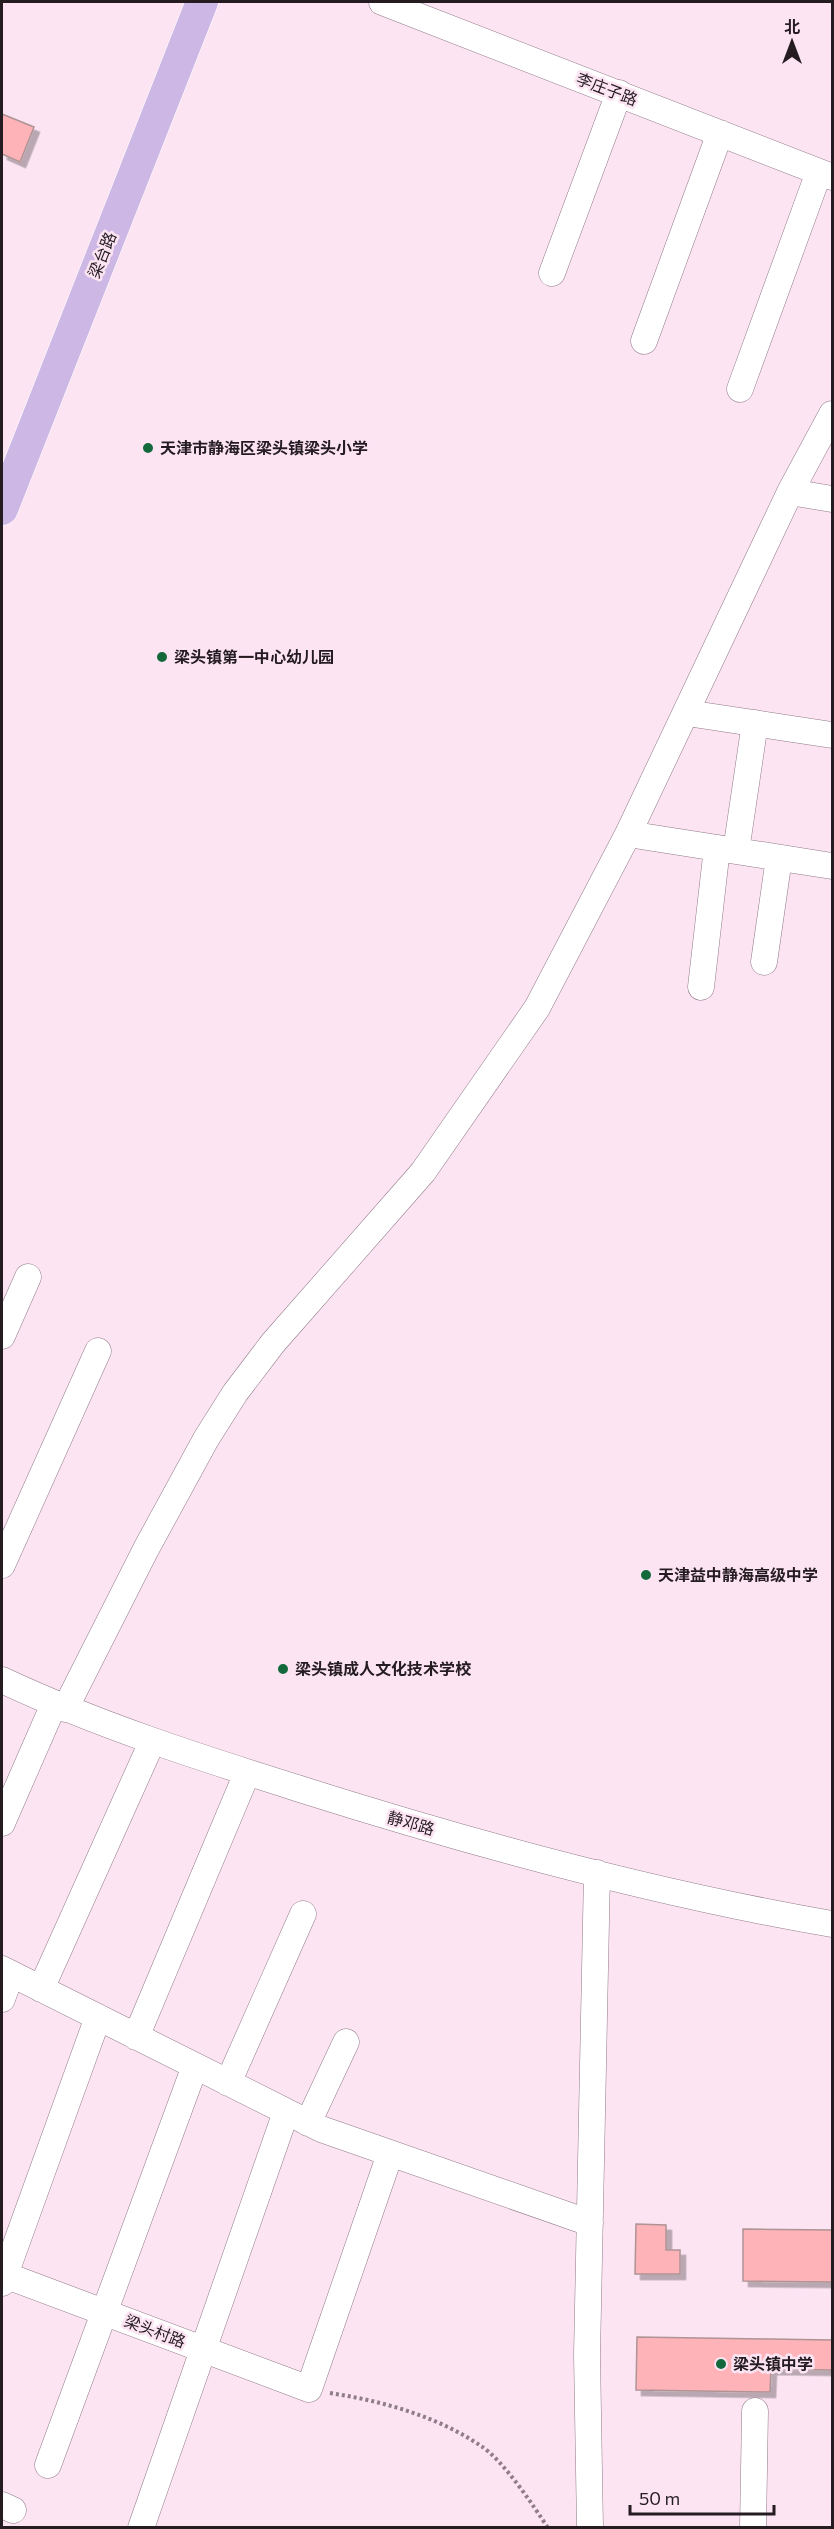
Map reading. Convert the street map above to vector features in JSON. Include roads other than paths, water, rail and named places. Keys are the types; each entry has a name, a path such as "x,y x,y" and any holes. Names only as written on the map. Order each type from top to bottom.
{"main road":[{"name":"梁台路","path":"2,477 187,2"},
{"name":"梁台路","path":"2,509 202,2"}],"street":[{"name":"李庄子路","path":"382,2 826,175"},
{"path":"552,273 619,93"},
{"path":"644,341 720,133"},
{"path":"740,389 826,175"},
{"path":"2,1823 59,1707 206,1439 235,1393 273,1343 423,1172 537,1008 628,834 790,492 832,414"},
{"path":"790,492 832,499"},
{"path":"687,713 832,735"},
{"path":"701,987 727,849 755,723"},
{"path":"628,834 832,866"},
{"path":"764,962 779,858"},
{"path":"2,1336 28,1277"},
{"path":"2,1565 98,1351"},
{"name":"静邓路","path":"2,1680 59,1707 152,1742 361,1809 597,1873 744,1908 832,1924"},
{"path":"42,1989 152,1742"},
{"path":"136,2037 248,1773"},
{"path":"590,2528 587,2355 597,1873"},
{"path":"228,2083 303,1914"},
{"path":"2,1999 6,1972 308,2123 390,2154 590,2223"},
{"path":"3,2277 98,2017"},
{"path":"308,2123 346,2042"},
{"path":"48,2465 195,2066"},
{"path":"141,2528 286,2112"},
{"name":"梁头村路","path":"3,2277 309,2389 390,2154"},
{"path":"753,2528 755,2411"}],"place":[{"name":"天津市静海区梁头镇梁头小学","path":"148,448"},
{"name":"梁头镇第一中心幼儿园","path":"162,657"},
{"name":"天津益中静海高级中学","path":"646,1575"},
{"name":"梁头镇成人文化技术学校","path":"283,1669"},
{"name":"梁头镇中学","path":"721,2364"}]}
